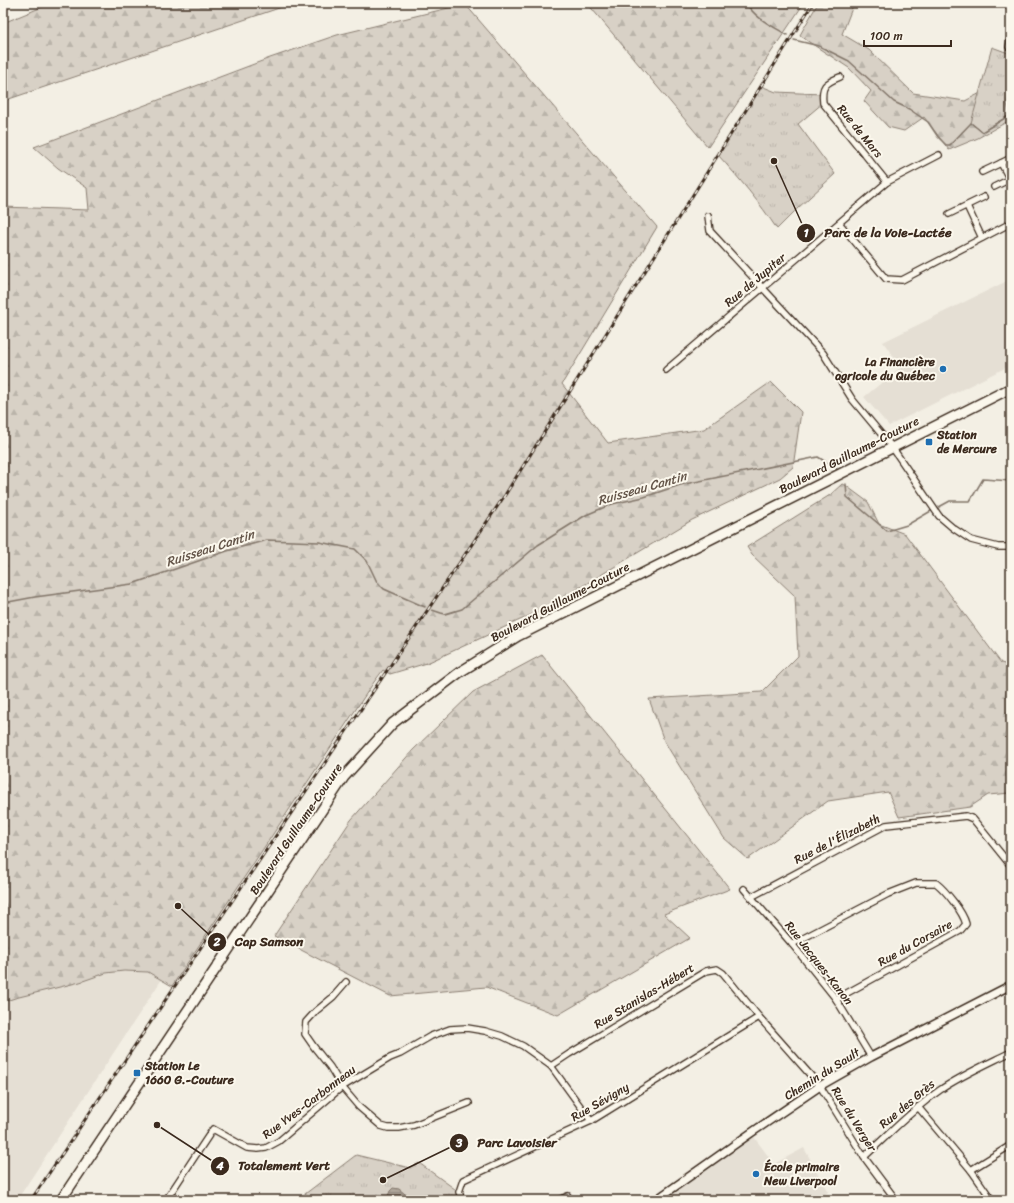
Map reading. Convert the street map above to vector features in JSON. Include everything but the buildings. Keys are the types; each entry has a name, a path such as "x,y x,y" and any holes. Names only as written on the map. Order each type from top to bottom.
{"main road":[{"name":"Boulevard Guillaume-Couture","path":"61,1200 344,777 393,723 460,672 518,636 1011,388"}],"street":[{"path":"1011,37 1009,47 1011,48"},
{"name":"Rue de Mars","path":"840,77 826,83 822,90 823,103 887,182"},
{"name":"Rue de Jupiter","path":"666,370 840,224 887,182 939,155"},
{"path":"982,172 1011,158"},
{"path":"994,187 1010,177 1002,163"},
{"path":"949,214 984,197"},
{"path":"967,206 982,238"},
{"path":"708,216 710,231 823,353 852,399 892,447 940,516 953,528 971,540 998,547 1011,547"},
{"path":"840,224 886,279 902,280 1011,223"},
{"name":"Rue de l'Élizabeth","path":"751,897 886,825 893,824 966,816 973,819 1011,866"},
{"name":"Rue du Corsaire","path":"792,944 888,894 916,883 936,882 944,889 964,918 966,924 960,931 836,999"},
{"name":"Rue Jacques-Kanon","path":"744,889 792,944 836,999 871,1056"},
{"name":"Rue Stanislas-Hébert","path":"551,1066 706,971 717,969 723,973 759,1017"},
{"path":"346,982 333,997 316,1011 306,1022 305,1034 330,1066 342,1087 359,1107 381,1126 388,1128 399,1128 414,1125 469,1103"},
{"name":"Chemin du Sault","path":"656,1200 820,1086 871,1056 1011,985"},
{"name":"Rue du Verger","path":"759,1017 820,1086 864,1157 896,1200"},
{"name":"Rue Sévigny","path":"462,1200 458,1192 463,1180 591,1121 759,1017"},
{"name":"Rue Yves-Carbonneau","path":"166,1200 213,1129 247,1148 266,1148 279,1141 342,1087 390,1058 400,1054 431,1036 450,1030 467,1028 485,1031 502,1036 522,1046 551,1066 591,1121"},
{"name":"Rue des Grès","path":"864,1157 918,1107 942,1089 968,1073 1011,1052"},
{"path":"918,1107 971,1170 992,1200"},
{"path":"971,1170 1011,1145"},
{"path":"559,1200 568,1196"}],"shaded area":[{"path":"1011,279 1011,365 889,426 864,397 901,367 883,342"},
{"path":"118,971 148,972 162,979 17,1200 3,1200 3,1000"},
{"name":"École primaire New Liverpool","path":"751,1133 774,1164 804,1148 828,1192 818,1200 656,1200"},
{"path":"393,1188 399,1189 410,1198 410,1200 390,1200 388,1196"}],"green space":[{"path":"52,3 294,3 3,101 3,23"},
{"path":"587,3 804,3 708,147"},
{"path":"818,3 854,3 842,34 869,50 913,93 965,101 996,85 1011,92 1011,123 1010,120 978,138 949,150 924,117 904,131 888,127 864,101 871,91 849,68 800,35"},
{"path":"465,4 657,227 562,384 608,443 704,429 771,382 801,412 793,467 780,478 692,520 546,608 427,663 390,674 383,670 172,986 148,972 124,971 106,973 80,982 3,1002 3,207 89,210 87,188 58,168 34,147 270,58 337,35"},
{"path":"992,47 1011,54 1011,89 1007,104 1010,115 982,132 971,123"},
{"path":"761,86 776,92 822,94 823,103 798,124 835,174 777,229 749,191 718,155"},
{"path":"842,484 868,502 879,524 905,534 1001,663 1011,666 1011,793 988,795 970,807 899,817 888,792 828,801 748,859 724,838 664,741 649,699 762,692 798,656 795,596 752,555 747,547 830,495"},
{"path":"542,655 730,889 664,914 690,938 558,1015 486,987 390,996 274,936 351,820 413,750 473,692"},
{"path":"356,1155 410,1168 419,1163 459,1192 462,1200 300,1200 301,1197"}],"waterway":[{"path":"746,3 760,18 787,35"},
{"path":"794,40 819,46 849,61 894,102 909,109 928,122 938,137 946,145 950,145 971,123 982,132 1010,115 1011,117"},
{"name":"Ruisseau Cantin","path":"432,610 445,614 462,609 538,545 586,515 612,504 644,497 680,485 818,457 837,469"},
{"name":"Ruisseau Cantin","path":"939,507 950,501 970,501 983,479 1011,481"},
{"name":"Ruisseau Cantin","path":"846,484 847,497 887,531 907,525 931,511"},
{"name":"Ruisseau Cantin","path":"3,603 35,597 132,584 227,551 267,540 319,542 355,549 367,561 377,582 384,589 425,607"}],"railway":[{"path":"31,1200 505,495 813,3"}],"place":[{"name":"Parc de la Voie-Lactée","path":"774,161"},
{"name":"La Financière agricole du Québec","path":"943,369"},
{"name":"Station de Mercure","path":"929,442"},
{"name":"Cap Samson","path":"178,906"},
{"name":"Station Le 1660 G.-Couture","path":"137,1073"},
{"name":"Totalement Vert","path":"157,1125"},
{"name":"École primaire New Liverpool","path":"756,1174"},
{"name":"Parc Lavoisier","path":"383,1180"}]}
